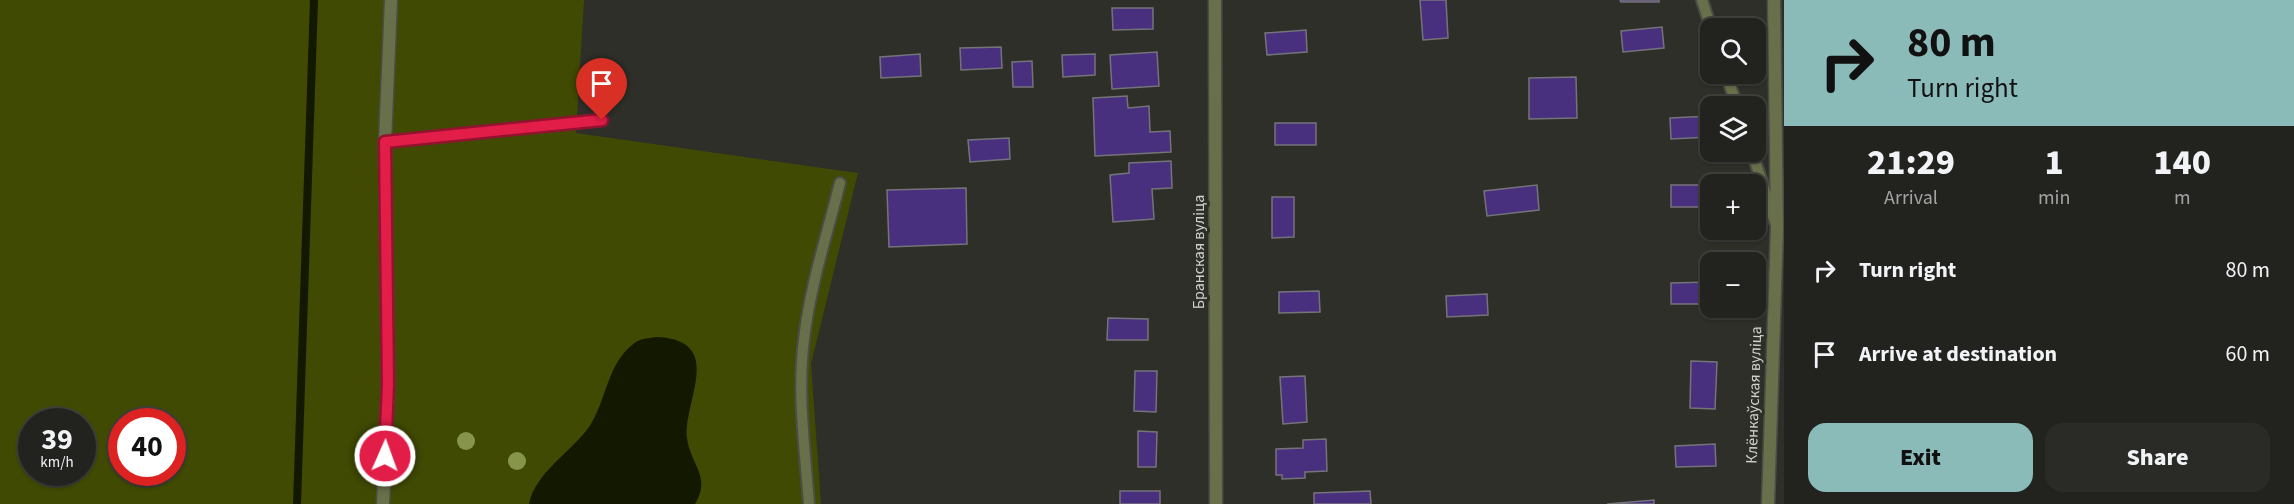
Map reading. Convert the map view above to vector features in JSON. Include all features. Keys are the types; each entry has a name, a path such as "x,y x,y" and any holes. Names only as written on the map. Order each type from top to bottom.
{"street":[{"path":"383,504 388,384 385,142 391,0"},
{"name":"Бранская вуліца","path":"1215,0 1216,504"},
{"name":"Клёнкаўская вуліца","path":"1768,504 1777,228 1774,0"}],"lane":[{"path":"1702,0 1708,18"},
{"path":"385,142 602,120"},
{"path":"1755,162 1777,228"},
{"path":"809,504 801,383 804,338 812,293 840,183"}],"green space":[{"path":"0,0 584,0 576,133 858,173 811,364 821,504 0,504"}],"shaded area":[{"path":"658,337 679,341 691,349 696,361 694,391 687,423 689,447 701,478 700,494 695,504 529,504 538,482 589,427 612,373 624,353 638,341"}],"building":[{"path":"1420,0 1446,0 1448,38 1423,40"},
{"path":"1620,0 1659,0 1659,2 1621,2"},
{"path":"1112,8 1153,8 1153,29 1113,30"},
{"path":"1662,27 1664,48 1623,52 1621,31"},
{"path":"1306,30 1307,52 1267,55 1265,33"},
{"path":"1001,47 1002,68 961,70 960,48"},
{"path":"1157,52 1159,86 1112,89 1110,55"},
{"path":"920,54 921,76 881,78 880,57"},
{"path":"1095,54 1095,75 1063,77 1062,55"},
{"path":"1032,61 1033,87 1013,87 1012,62"},
{"path":"1576,77 1577,118 1529,119 1529,78"},
{"path":"1127,96 1128,108 1149,106 1150,132 1170,131 1171,152 1095,156 1093,98"},
{"path":"1700,116 1700,138 1671,139 1670,118"},
{"path":"1275,123 1316,123 1316,145 1275,145"},
{"path":"1009,138 1010,159 970,162 968,140"},
{"path":"1171,161 1172,188 1152,189 1154,219 1113,222 1110,175 1129,173 1129,163"},
{"path":"1537,185 1539,210 1487,216 1484,191"},
{"path":"1671,185 1700,185 1700,207 1671,207"},
{"path":"966,188 967,244 889,247 887,190"},
{"path":"1272,197 1294,197 1294,237 1272,238"},
{"path":"1700,282 1700,304 1671,304 1671,283"},
{"path":"1319,291 1320,312 1279,313 1279,292"},
{"path":"1487,294 1488,315 1447,317 1446,296"},
{"path":"1108,318 1148,319 1148,340 1107,340"},
{"path":"1691,361 1717,362 1715,409 1690,408"},
{"path":"1135,371 1157,371 1156,412 1134,411"},
{"path":"1305,376 1307,422 1283,424 1280,377"},
{"path":"1138,431 1157,432 1156,467 1138,467"},
{"path":"1326,439 1327,471 1305,472 1305,478 1282,479 1282,475 1276,475 1276,449 1303,448 1303,440"},
{"path":"1715,444 1716,466 1676,467 1675,446"},
{"path":"1120,491 1160,491 1160,504 1120,504"},
{"path":"1370,491 1371,504 1314,504 1314,493"},
{"path":"1654,500 1654,504 1607,504"}],"waterway":[{"path":"297,504 314,0"}],"route":[{"path":"385,456 388,384 385,142 602,120"}]}
